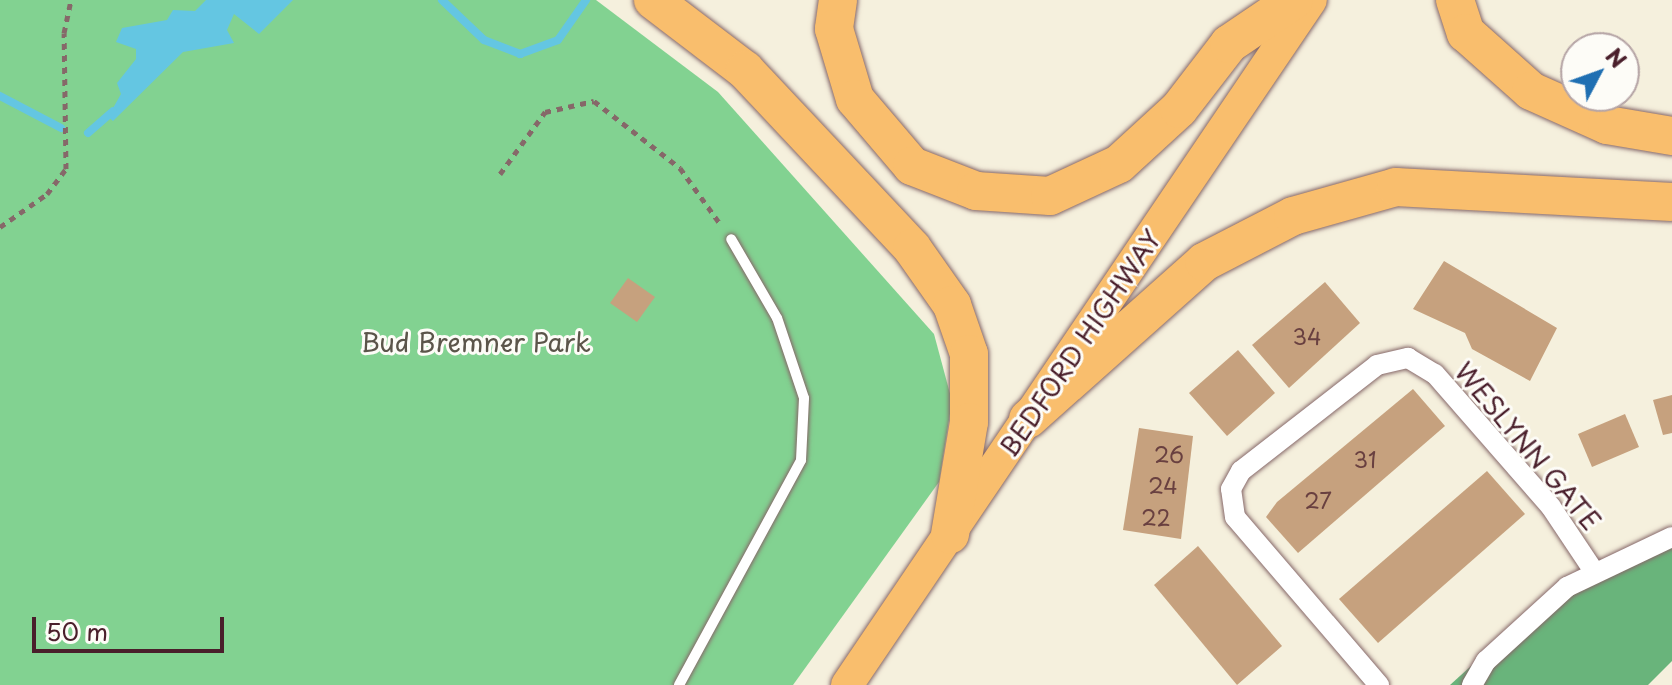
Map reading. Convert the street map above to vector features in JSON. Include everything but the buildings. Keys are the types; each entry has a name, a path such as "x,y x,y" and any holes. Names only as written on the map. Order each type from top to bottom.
{"highway":[{"path":"653,0 745,70 912,248 952,305 969,354 969,422 950,534"},
{"path":"838,0 834,29 855,99 912,166 976,191 1050,196 1119,164 1179,109 1229,44 1294,0"},
{"path":"1455,0 1466,33 1531,91 1607,125 1672,136"},
{"path":"1028,419 1204,262 1293,216 1396,187 1672,202"}],"main road":[{"name":"BEDFORD HIGHWAY","path":"847,685 1311,0"}],"street":[{"name":"WESLYNN GATE","path":"1379,685 1235,517 1231,489 1241,471 1377,365 1408,358 1435,374 1551,507 1595,573"},
{"path":"1472,685 1486,661 1567,587 1672,537"}],"lane":[{"path":"679,685 801,460 804,398 777,318 731,239"}],"path":[{"path":"0,227 47,194 66,169 64,33 71,0"},
{"path":"500,174 545,112 594,101 680,168 731,239"}],"green space":[{"name":"Bud Bremner Park","path":"0,0 596,0 718,92 934,334 952,401 939,482 793,685 0,685"},
{"path":"1672,529 1672,661 1648,685 1450,685 1564,582"}],"water":[{"path":"206,0 293,0 259,34 234,14 227,30 234,43 183,52 113,121 108,117 121,94 117,83 136,59 136,49 116,42 122,28 167,20 173,10 195,11"}],"waterway":[{"path":"442,0 484,40 520,54 558,40 586,0"},
{"path":"0,96 61,128"},
{"path":"88,133 113,111"}]}
